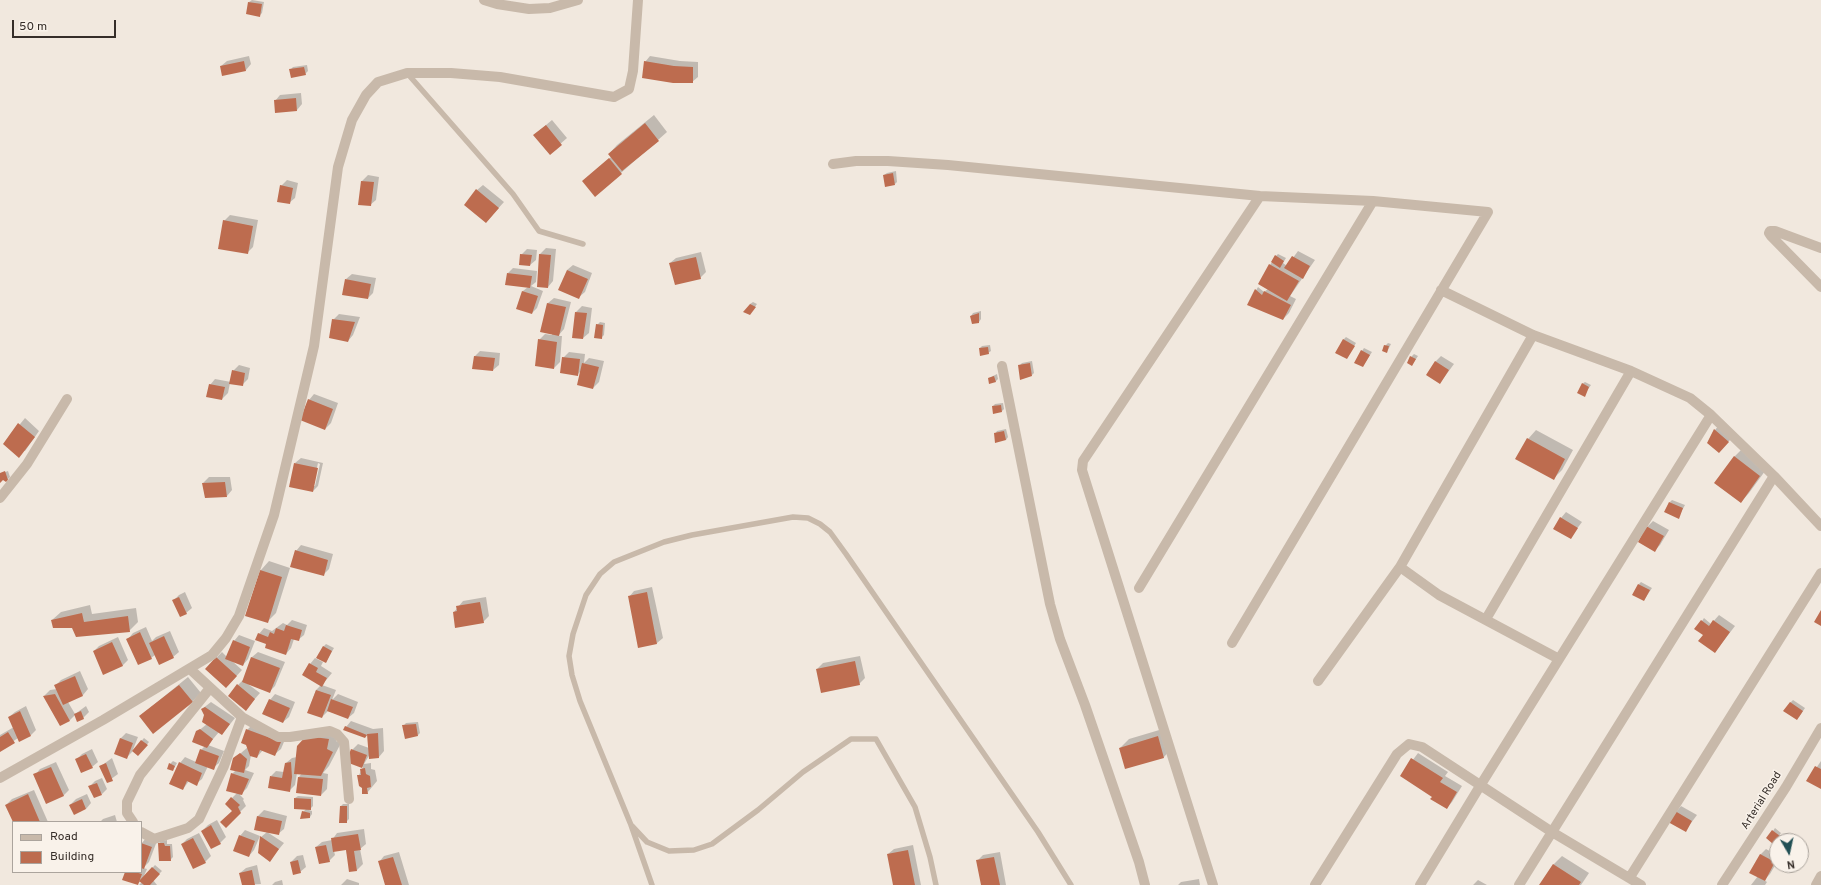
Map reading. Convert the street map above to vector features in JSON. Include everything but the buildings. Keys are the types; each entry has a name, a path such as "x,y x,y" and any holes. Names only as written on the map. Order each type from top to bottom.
{"street":[{"path":"484,0 529,9 550,8 578,0"},
{"path":"0,778 104,720 212,655 226,638 239,616 274,515 314,346 338,167 352,120 366,95 378,82 407,73 451,73 500,77 614,97 629,89 633,71 638,0"},
{"path":"833,164 856,161 888,161 948,165 1260,196 1373,201 1488,212 1232,642"},
{"path":"1213,885 1082,470 1083,461 1260,196"},
{"path":"1139,588 1373,201"},
{"path":"1821,248 1775,231 1770,230 1769,233 1821,287"},
{"path":"1441,290 1534,335 1631,371 1690,398 1711,415 1774,476 1821,526"},
{"path":"1318,681 1400,567 1534,335"},
{"path":"1002,366 1050,604 1060,639 1090,720 1139,862 1145,885"},
{"path":"1486,619 1631,371"},
{"path":"0,498 27,464 67,399"},
{"path":"1420,885 1711,415"},
{"path":"1519,885 1774,476"},
{"path":"1400,567 1439,595 1559,659"},
{"path":"1630,877 1821,573"},
{"path":"190,669 242,717 278,737 290,737 330,731 337,734 344,742 349,799"},
{"path":"132,821 126,814 127,802 140,774 210,688"},
{"path":"142,833 154,839 188,828 199,819 224,766 242,717"},
{"name":"Arterial Road","path":"1722,885 1786,787 1821,728"},
{"path":"1315,885 1397,754 1409,744 1422,747 1552,832 1630,877 1640,885"},
{"path":"1816,885 1821,876"}],"lane":[{"path":"407,73 513,194 539,232 583,244"},
{"path":"652,885 631,825 580,701 572,675 569,656 572,634 586,594 600,574 614,562 664,542 692,535 794,517 808,518 820,524 830,532 1038,832 1071,885"},
{"path":"631,825 647,842 669,851 682,851 712,844 758,810 804,772 851,739 876,739 916,807 936,885"}]}
